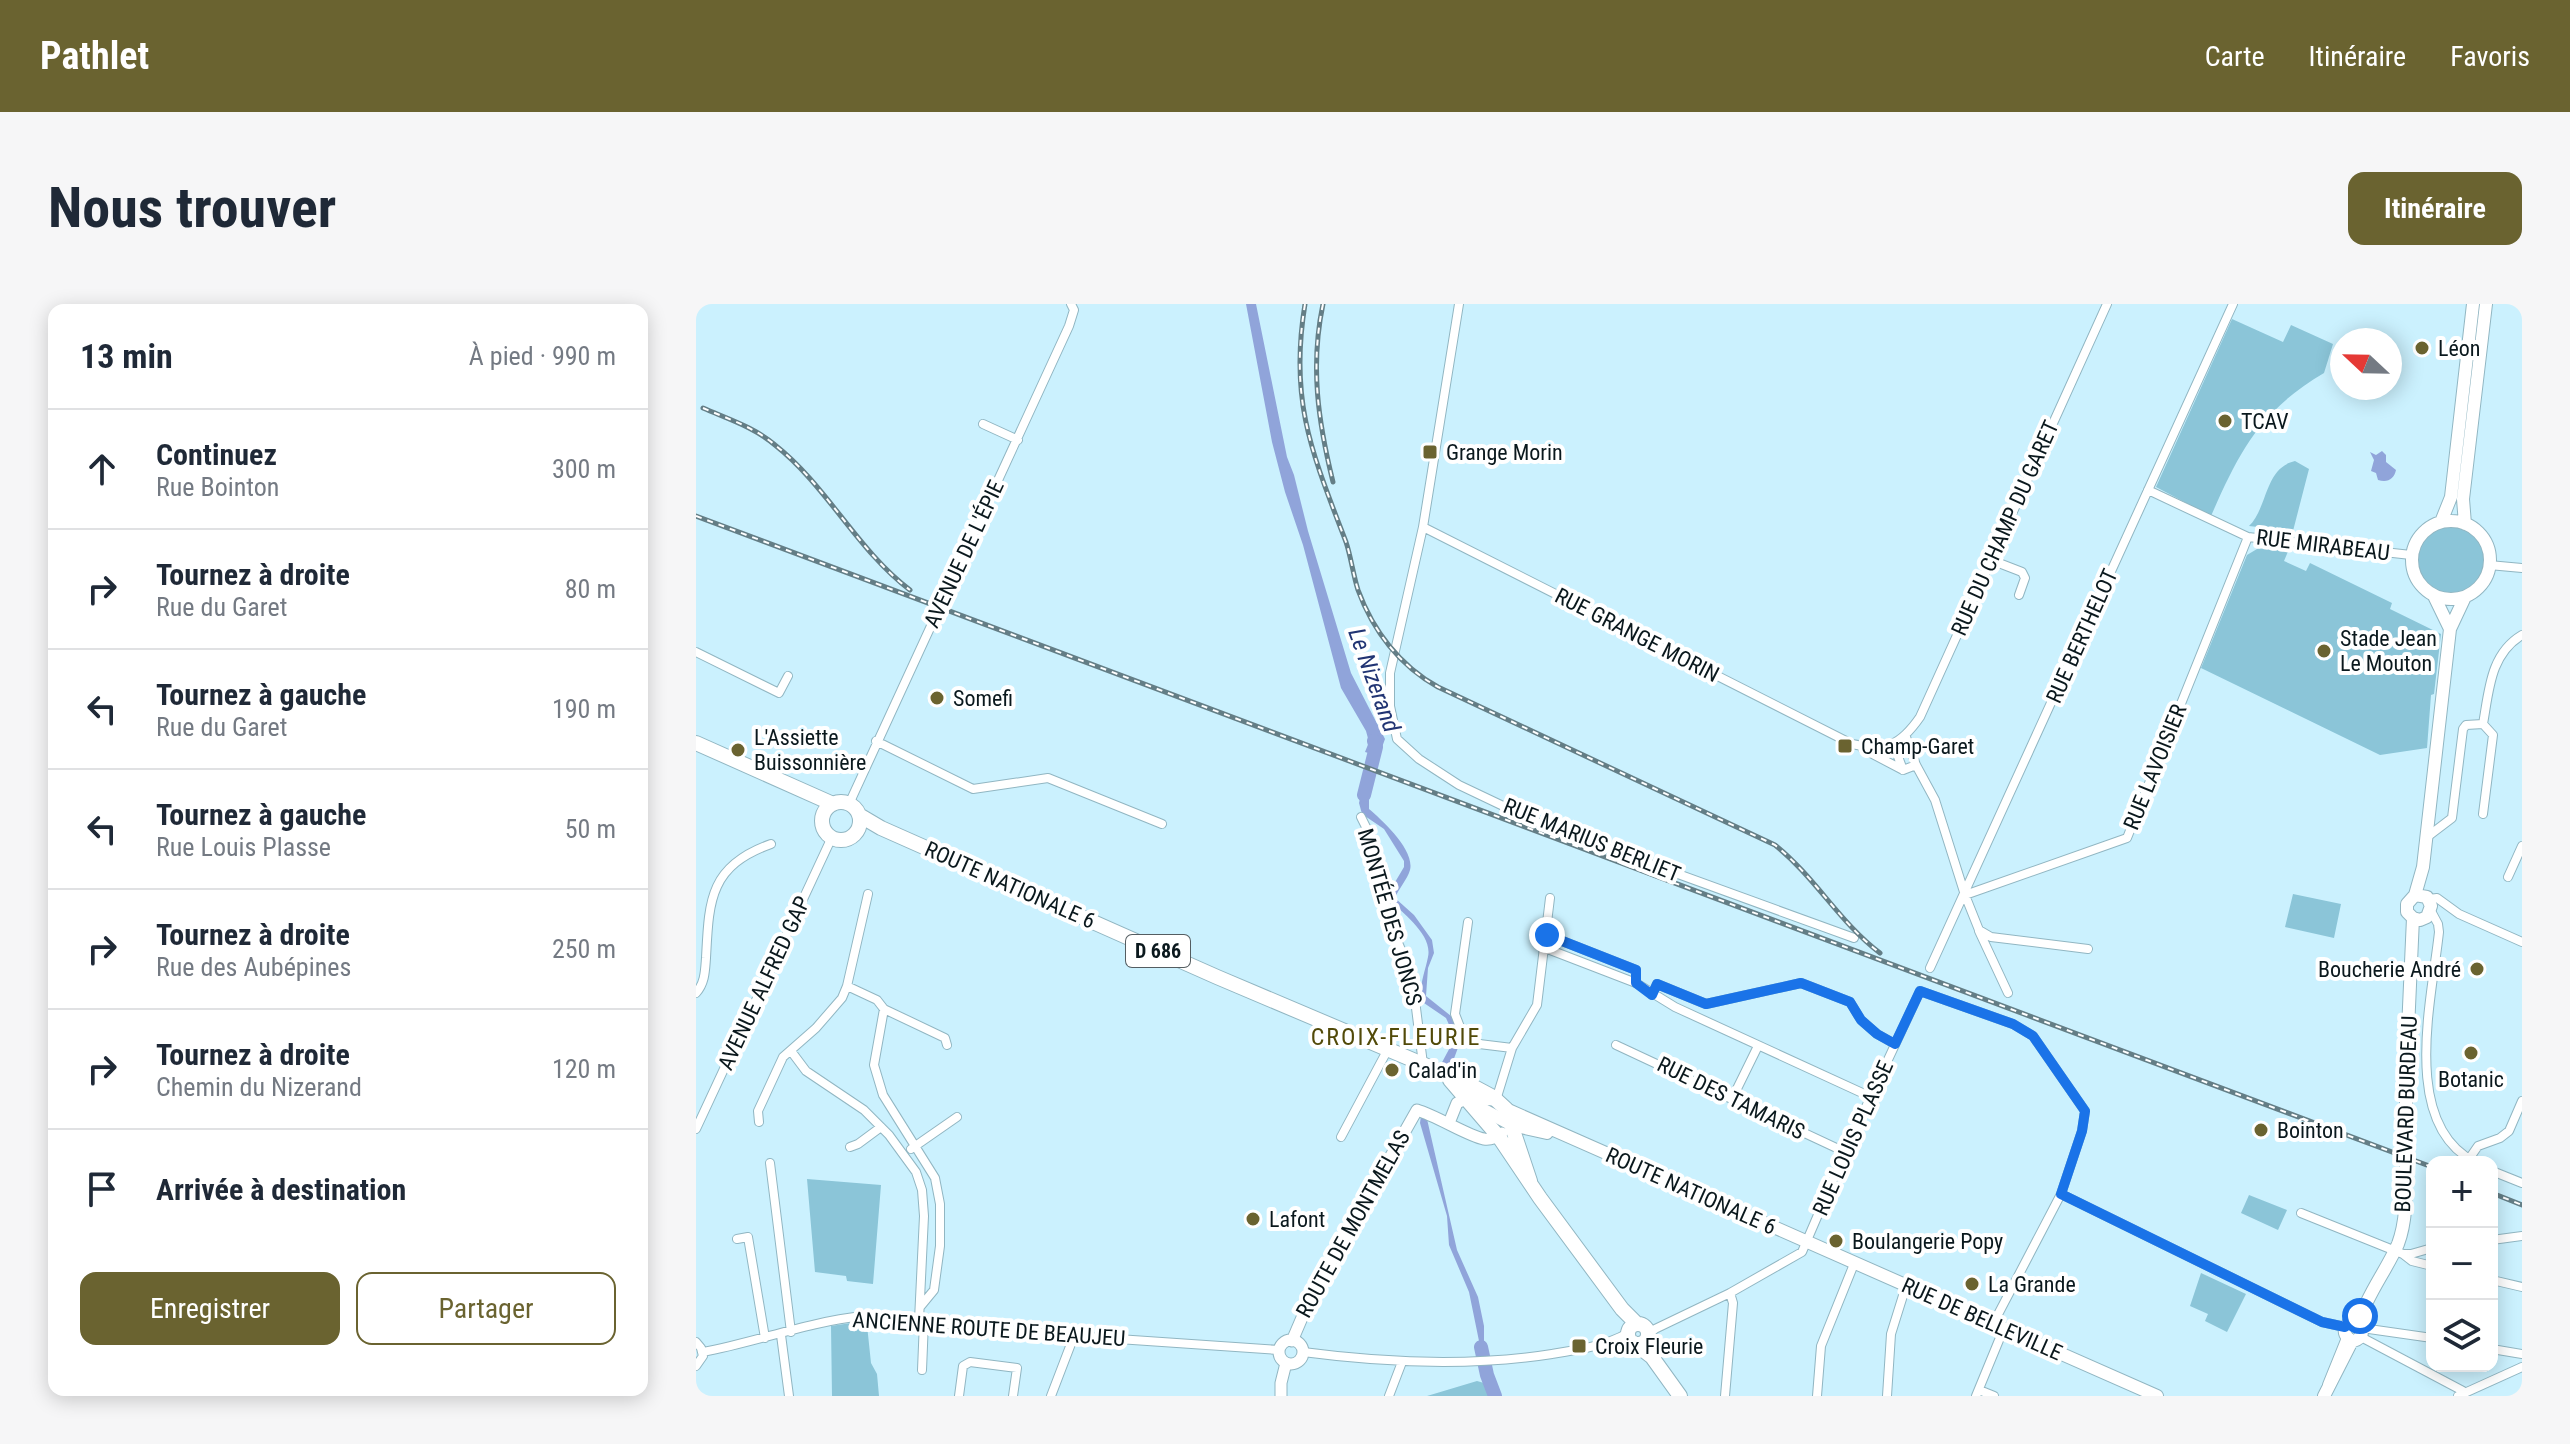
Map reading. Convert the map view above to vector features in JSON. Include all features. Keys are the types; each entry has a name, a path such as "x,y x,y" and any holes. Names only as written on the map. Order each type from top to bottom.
{"main road":[{"path":"2441,522 2451,497 2473,304"},
{"path":"2465,524 2463,499 2486,304"},
{"path":"2441,522 2465,524 2474,529 2487,545 2489,565 2482,584 2465,597 2444,599 2434,596 2416,579 2411,555 2421,534 2441,522"},
{"path":"2434,596 2450,629"},
{"name":"BOULEVARD BURDEAU","path":"2326,1391 2363,1307 2398,1253 2405,1209 2406,1074 2414,942 2423,908 2423,867 2450,629 2465,597"},
{"path":"696,743 808,794 828,808 855,816 843,839 832,837 824,829 828,808"},
{"name":"ROUTE NATIONALE 6","path":"855,816 1217,977 1465,1082 1501,1105 1575,1140 1806,1242"},
{"name":"ROUTE NATIONALE 6","path":"1435,1071 1470,1101 1512,1125 1575,1140"},
{"path":"1470,1101 1622,1309 1680,1396"},
{"path":"1501,1105 1512,1125 1530,1181"},
{"name":"RUE DE BELLEVILLE","path":"1806,1242 2157,1396"}],"street":[{"name":"AVENUE DE L'ÉPIE","path":"855,816 876,741 1069,326 1074,310 1071,304"},
{"name":"RUE MARIUS BERLIET","path":"1459,304 1423,527 1390,673 1390,706 1397,739 1419,759 1459,785 1543,825 1854,938"},
{"name":"RUE DU CHAMP DU GARET","path":"1906,737 1920,717 2107,304"},
{"name":"RUE BERTHELOT","path":"1930,968 2233,304"},
{"path":"983,424 1018,440"},
{"name":"RUE MIRABEAU","path":"2148,490 2248,537 2411,555"},
{"name":"RUE GRANGE MORIN","path":"1423,527 1903,770"},
{"name":"RUE LAVOISIER","path":"1965,895 2127,838 2248,537"},
{"path":"1991,560 2022,572 2025,578 2019,595"},
{"path":"2489,565 2522,568"},
{"path":"2483,724 2497,661 2511,642 2522,635"},
{"path":"696,652 779,693 788,676"},
{"path":"2427,837 2452,818 2463,729 2466,725 2483,724"},
{"path":"2483,724 2493,735 2483,814"},
{"path":"1916,765 1903,770 1893,743 1906,737 1916,765 1935,800 1965,895 2008,993"},
{"path":"876,741 973,789 1048,778 1162,824"},
{"name":"RUE GRANGE MORIN","path":"1852,744 1874,748 1893,743"},
{"name":"MONTÉE DES JONCS","path":"1361,817 1373,841 1390,924 1409,972 1435,1071"},
{"name":"AVENUE ALFRED GAP","path":"696,1129 832,837"},
{"path":"696,993 704,981 709,907 716,886 730,867 752,851 771,844"},
{"path":"2508,877 2522,846"},
{"path":"759,1122 758,1111 775,1069 842,998 868,894"},
{"path":"1449,1123 1457,1103 1470,1101 1501,1105 1512,1048 1537,1005 1550,898"},
{"path":"2423,908 2447,905 2459,914 2522,942"},
{"path":"2423,908 2438,924 2427,1041 2429,1103 2439,1125 2467,1156"},
{"path":"1468,922 1455,1014 1465,1040 1512,1048"},
{"path":"1979,930 1991,937 2088,949"},
{"path":"1547,935 1636,970 1636,983"},
{"path":"1545,948 1636,983 1652,995 1871,1097"},
{"path":"1652,995 1657,984 1706,1004 1801,983 1850,1002 1861,1020 1895,1044"},
{"path":"847,986 877,1000 884,1009 945,1038 947,1045"},
{"name":"RUE LOUIS PLASSE","path":"1806,1242 1920,991 2013,1024 2033,1036 2085,1111 2082,1131 2061,1194"},
{"path":"884,1009 874,1065 883,1095 935,1178 940,1204 940,1246 934,1290 920,1307"},
{"name":"RUE DES TAMARIS","path":"1616,1045 1845,1152"},
{"path":"1732,1099 1758,1046"},
{"path":"1341,1137 1388,1049"},
{"path":"791,1051 806,1071 864,1110 916,1172 922,1190 924,1216 920,1307 922,1370"},
{"path":"2474,1156 2478,1146 2509,1131 2522,1104"},
{"name":"ROUTE DE MONTMELAS","path":"1292,1341 1310,1299 1417,1110 1484,1139 1499,1137"},
{"path":"904,1154 957,1117"},
{"path":"1499,1137 1512,1125"},
{"path":"850,1147 881,1127"},
{"path":"770,1163 791,1332"},
{"path":"2498,1173 2522,1183"},
{"path":"1994,1396 1978,1393 1998,1326 2061,1194 2322,1322 2354,1332 2461,1394 2522,1367"},
{"path":"2301,1213 2426,1264"},
{"path":"2498,1239 2522,1236"},
{"path":"737,1239 748,1237 765,1338"},
{"path":"1303,1352 1402,1362 1475,1364 1587,1348 1637,1334 1730,1293 1802,1252 1806,1242"},
{"path":"2398,1253 2411,1254 2426,1250"},
{"path":"1817,1396 1821,1346 1854,1264"},
{"path":"2498,1281 2522,1287"},
{"path":"1887,1396 1891,1334 1906,1286"},
{"path":"1725,1396 1733,1303 1730,1293"},
{"name":"ANCIENNE ROUTE DE BEAUJEU","path":"703,1352 837,1319 862,1316 1074,1336 1279,1350"},
{"path":"2354,1332 2426,1338"},
{"path":"781,1335 789,1396"},
{"path":"1051,1396 1074,1336"},
{"path":"1292,1341 1299,1344 1303,1352 1297,1363 1286,1363 1280,1358 1279,1350 1284,1342 1292,1341"},
{"path":"696,1342 703,1352 702,1360 696,1366"},
{"path":"2498,1350 2522,1354"},
{"path":"959,1396 963,1366 970,1362 1017,1368 1013,1396"},
{"path":"1389,1396 1402,1362"},
{"path":"1281,1396 1286,1363"}],"shaded area":[{"path":"1246,304 1256,304 1287,457 1351,673 1385,739 1377,761 1372,754 1365,752 1369,742 1366,731 1341,688 1272,442"},
{"name":"TCAV","path":"2232,319 2283,342 2291,325 2330,343 2324,373 2283,402 2254,434 2211,516 2156,487"},
{"path":"2382,451 2386,462 2396,470 2388,481 2378,480 2376,473 2371,471 2374,460 2370,452 2376,455"},
{"path":"2295,461 2309,469 2293,531 2249,526 2277,472"},
{"path":"2451,526 2475,536 2485,560 2475,584 2451,594 2427,584 2417,560 2427,536"},
{"name":"Stade Jean Le Mouton","path":"2262,546 2289,549 2284,561 2306,571 2310,563 2392,603 2390,609 2441,634 2434,694 2431,695 2427,748 2380,755 2201,668 2247,555"},
{"path":"1365,777 1369,778 1369,809 1396,836 1408,854 1409,874 1395,898 1414,915 1432,940 1434,953 1428,968 1426,996 1451,1016 1456,1024 1459,1045 1449,1072 1439,1068 1455,1038 1446,1018 1421,1001 1428,957 1426,940 1388,894 1404,867 1404,861 1384,829 1362,814 1359,803"},
{"path":"2293,894 2341,904 2334,938 2285,927"},
{"path":"1421,1116 1427,1119 1457,1250 1478,1297 1484,1326 1484,1355 1479,1356 1469,1292 1449,1245 1447,1216 1420,1123"},
{"path":"807,1179 881,1185 873,1284 815,1272"},
{"path":"2249,1195 2287,1210 2278,1230 2241,1213"},
{"path":"2201,1273 2246,1294 2227,1332 2205,1321 2208,1314 2190,1306"},
{"path":"851,1323 867,1325 879,1396 832,1396 831,1326"},
{"path":"1477,1381 1484,1383 1490,1396 1427,1396"}],"waterway":[{"name":"Le Nizerand","path":"1364,795 1376,747 1374,741"},
{"name":"Le Nizerand","path":"1481,1347 1495,1396"}],"railway":[{"path":"1305,304 1300,370 1307,426 1346,542 1358,590 1371,620 1389,646 1412,669 1438,687 1775,845 1803,871 1852,928 1880,953"},
{"path":"1323,304 1316,371 1323,437 1333,482"},
{"path":"703,408 750,428 794,461 874,556 910,590"},
{"path":"696,516 2426,1165"},
{"path":"2498,1195 2522,1205"}],"place":[{"name":"Léon","path":"2422,348"},
{"name":"TCAV","path":"2225,421"},
{"name":"Grange Morin","path":"1430,452"},
{"name":"Stade Jean Le Mouton","path":"2324,651"},
{"name":"Somefi","path":"937,698"},
{"name":"Champ-Garet","path":"1845,746"},
{"name":"L'Assiette Buissonnière","path":"738,750"},
{"name":"Boucherie André","path":"2477,969"},
{"name":"Botanic","path":"2471,1053"},
{"name":"Calad'in","path":"1392,1070"},
{"name":"Bointon","path":"2261,1130"},
{"name":"Lafont","path":"1253,1219"},
{"name":"Boulangerie Popy","path":"1836,1241"},
{"name":"La Grande","path":"1972,1284"},
{"name":"Croix Fleurie","path":"1579,1346"}],"district":[{"name":"CROIX-FLEURIE","path":"1396,1037"}],"route":[{"path":"1547,935 1636,970 1636,983 1652,995 1657,984 1706,1004 1801,983 1850,1002 1861,1020 1895,1044 1920,991 2013,1024 2033,1036 2085,1111 2082,1131 2061,1194 2322,1322 2345,1327 2349,1323 2358,1323 2360,1316"}]}
